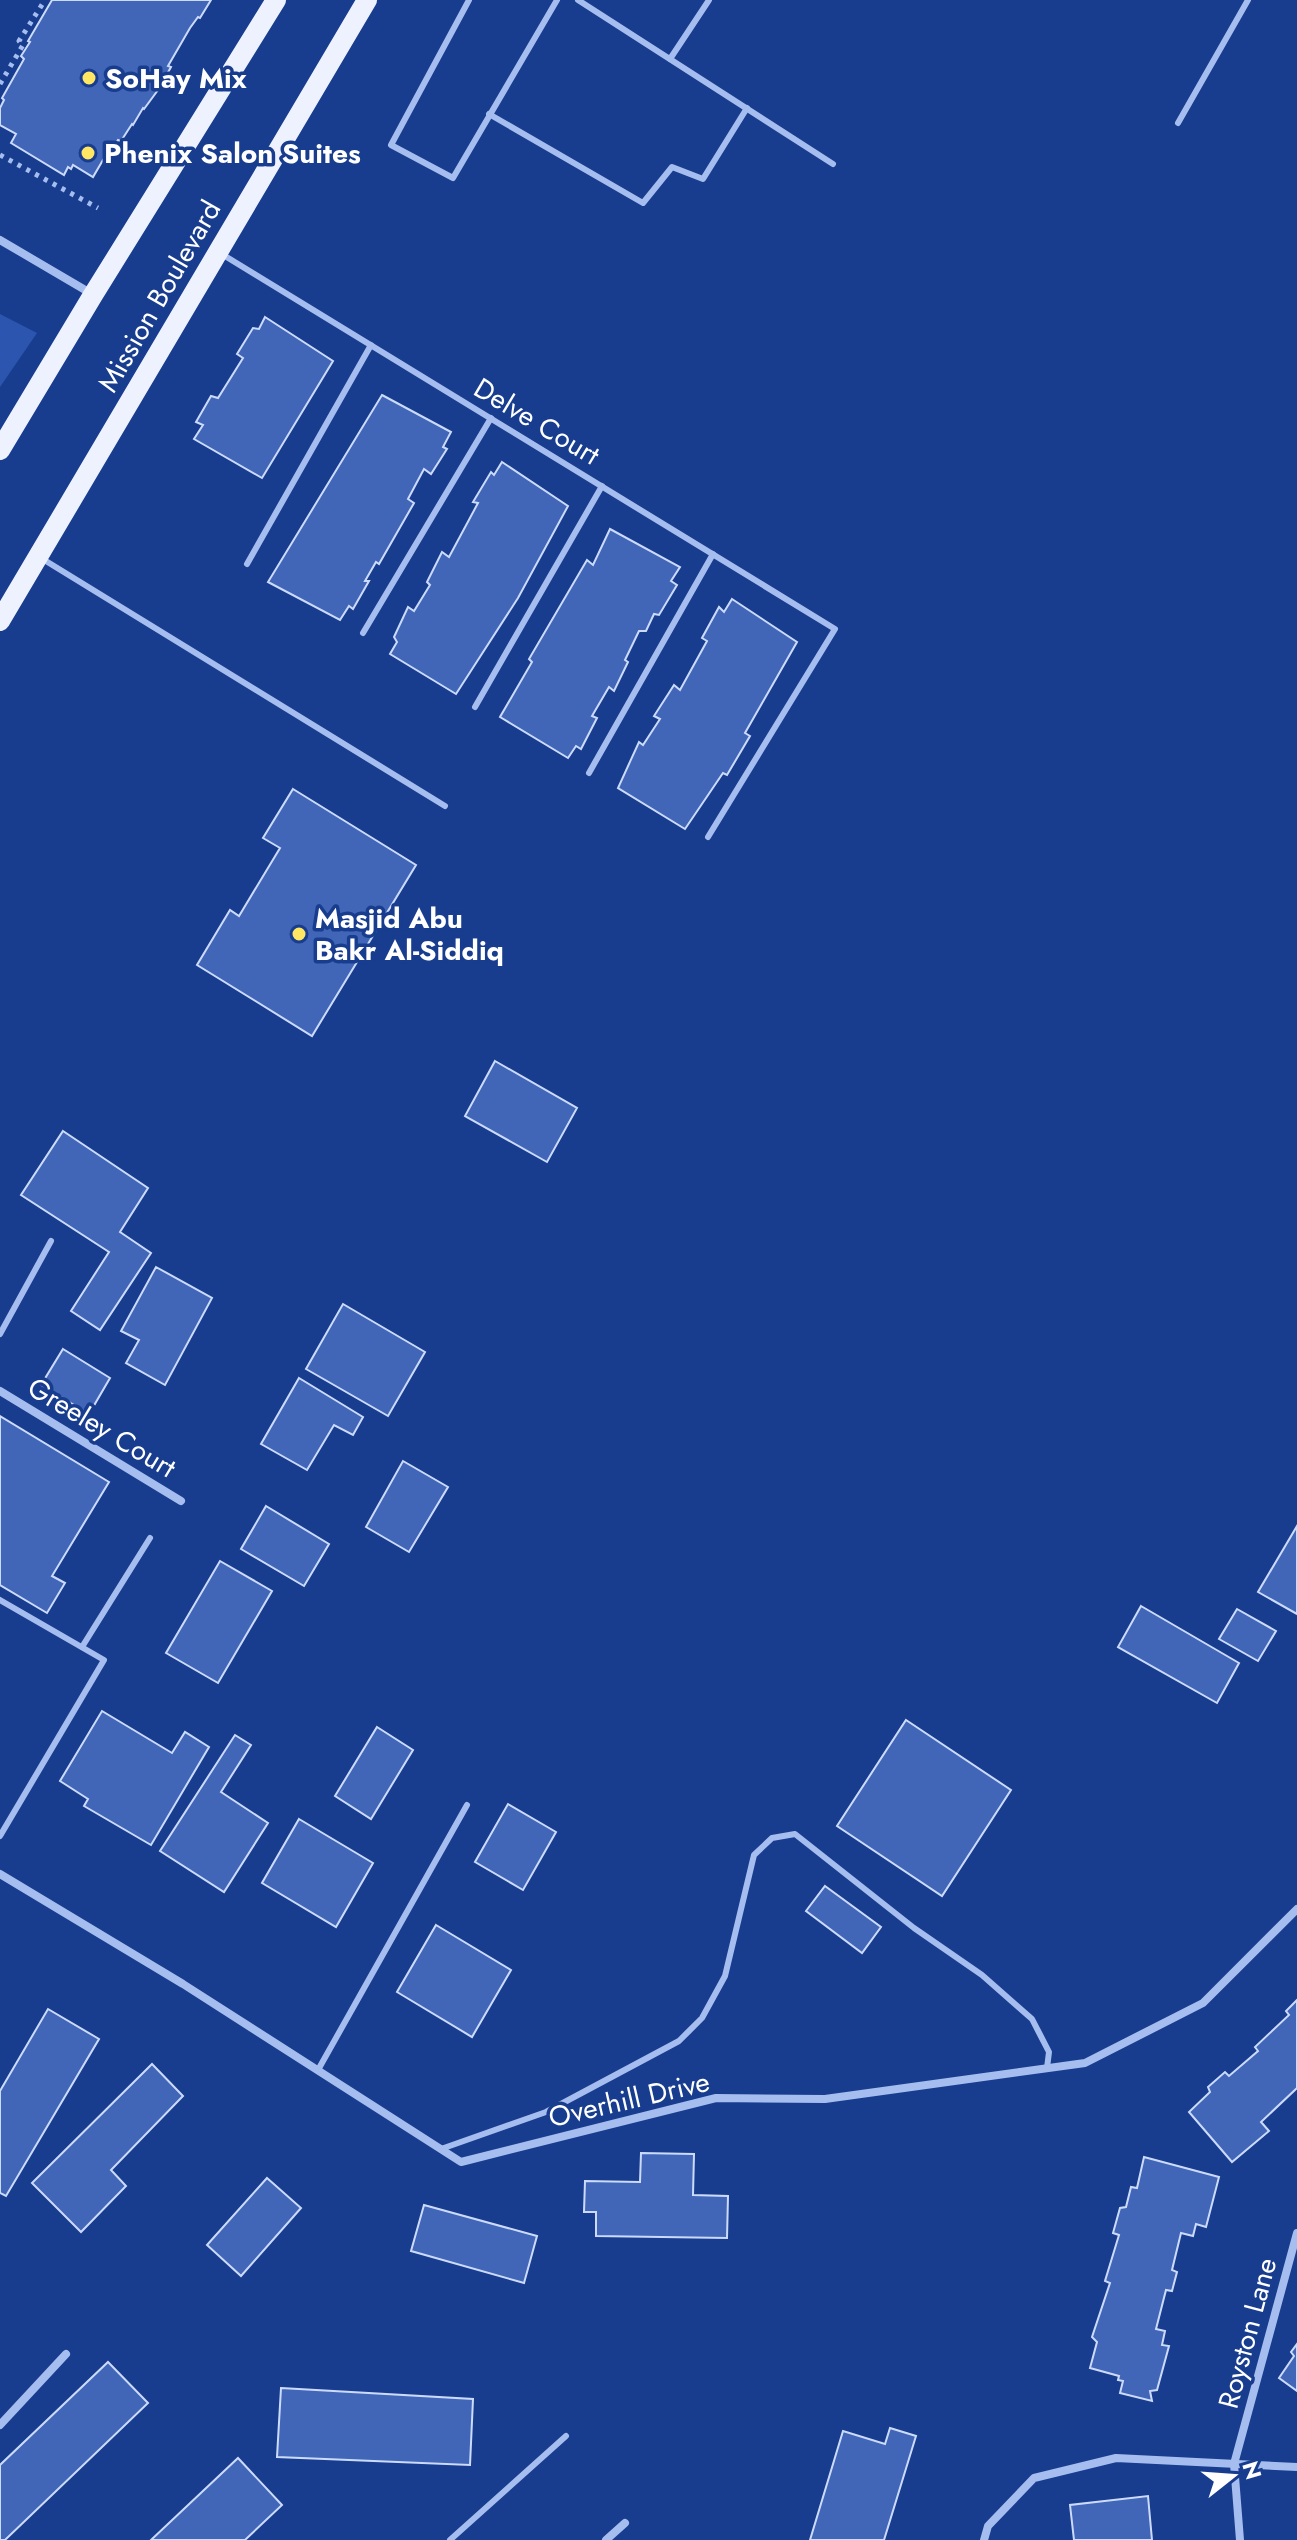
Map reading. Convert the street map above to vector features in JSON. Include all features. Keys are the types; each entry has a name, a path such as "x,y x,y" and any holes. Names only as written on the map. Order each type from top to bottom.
{"main road":[{"name":"Mission Boulevard","path":"0,450 276,0"},
{"name":"Mission Boulevard","path":"0,621 367,0"}],"street":[{"path":"0,240 93,295"},
{"name":"Greeley Court","path":"0,1391 181,1501"},
{"name":"Overhill Drive","path":"0,1874 183,1984 461,2162 716,2098 825,2099 1085,2063 1203,2003 1297,1909"},
{"name":"Royston Lane","path":"1240,2540 1234,2464 1297,2233"},
{"path":"0,2425 66,2354"},
{"path":"984,2540 988,2526 1034,2478 1116,2458 1297,2467"},
{"path":"606,2540 625,2523"}],"lane":[{"path":"469,0 391,145 453,178 557,0"},
{"path":"578,0 833,164"},
{"path":"670,59 709,0"},
{"path":"1178,123 1248,0"},
{"path":"489,114 643,203 672,167 703,179 747,108"},
{"name":"Delve Court","path":"217,251 835,629 708,837"},
{"path":"247,564 371,345"},
{"path":"363,633 491,418"},
{"path":"475,707 602,486"},
{"path":"589,773 713,554"},
{"path":"38,556 445,806"},
{"path":"0,1334 51,1241"},
{"path":"82,1647 150,1538"},
{"path":"0,1600 104,1660 0,1836"},
{"path":"318,2070 467,1805"},
{"path":"441,2149 546,2112 679,2041 702,2018 725,1976 754,1855 772,1838 795,1834 914,1928 982,1975 1032,2019 1049,2052 1047,2068"},
{"path":"450,2540 566,2436"}],"path":[{"path":"0,84 23,45 19,41 45,0"},
{"path":"0,155 98,208"}],"shaded area":[{"path":"0,314 37,333 0,387"}],"building":[{"name":"SoHay Mix","path":"52,0 211,0 190,28 158,90 93,177 73,165 64,175 11,143 16,134 0,125 2,98 24,59 21,56 28,41"},
{"path":"265,317 333,361 262,478 194,439 203,425 196,422 211,396 218,398 243,358 237,354 253,328 259,329"},
{"path":"382,395 451,432 443,447 447,449 431,474 424,469 408,499 414,503 379,564 376,562 365,581 369,581 353,609 349,606 340,620 268,582"},
{"path":"502,462 568,506 518,598 456,694 390,654 408,607 414,611 430,585 427,582 442,552 449,557 478,503 473,502 491,472 494,475"},
{"path":"610,529 680,567 671,581 677,585 659,615 654,614 646,631 639,631 614,691 609,687 592,716 597,718 581,749 576,746 568,758 500,717 532,662 529,659 587,560 593,565"},
{"path":"732,599 797,642 745,733 750,736 727,775 723,773 685,829 618,788 639,742 643,745 660,719 654,716 674,685 680,690 707,641 702,638 719,607 724,612"},
{"path":"293,789 416,865 312,1036 197,965 230,910 239,916 280,848 263,838"},
{"path":"495,1061 577,1108 547,1162 465,1116"},
{"path":"63,1131 148,1188 120,1232 151,1253 100,1330 71,1311 109,1252 21,1195"},
{"path":"156,1267 212,1298 165,1385 126,1363 139,1340 121,1331"},
{"path":"343,1304 425,1352 388,1416 306,1369"},
{"path":"63,1349 110,1378 89,1414 41,1385"},
{"path":"299,1378 363,1417 353,1435 334,1425 307,1470 261,1444"},
{"path":"0,1416 109,1482 52,1576 65,1583 47,1613 0,1585"},
{"path":"403,1461 448,1487 409,1552 366,1527"},
{"path":"266,1506 329,1544 304,1586 241,1549"},
{"path":"1297,1526 1297,1614 1258,1592"},
{"path":"220,1561 272,1591 218,1683 166,1653"},
{"path":"1141,1606 1239,1663 1217,1703 1118,1647"},
{"path":"1237,1609 1276,1631 1258,1661 1219,1639"},
{"path":"102,1711 172,1753 185,1732 209,1747 151,1845 84,1806 88,1799 60,1781"},
{"path":"906,1720 1011,1790 942,1896 837,1826"},
{"path":"377,1727 413,1750 371,1819 335,1796"},
{"path":"235,1735 251,1745 221,1792 268,1823 224,1892 160,1851"},
{"path":"508,1804 556,1832 523,1890 475,1862"},
{"path":"299,1819 373,1863 336,1927 262,1883"},
{"path":"825,1886 881,1927 862,1953 806,1911"},
{"path":"436,1925 511,1970 472,2037 397,1992"},
{"path":"1297,2000 1297,2088 1261,2122 1269,2131 1232,2162 1189,2112 1210,2092 1208,2087 1225,2072 1229,2076 1258,2051 1255,2047 1289,2015 1286,2011"},
{"path":"48,2009 99,2039 6,2196 0,2193 0,2091"},
{"path":"152,2064 183,2096 111,2170 126,2186 81,2232 32,2183"},
{"path":"641,2153 694,2154 693,2195 728,2196 727,2238 596,2236 596,2212 584,2212 585,2181 640,2182"},
{"path":"1144,2157 1219,2177 1206,2227 1196,2224 1193,2236 1181,2233 1172,2270 1177,2272 1172,2291 1166,2290 1156,2329 1165,2331 1162,2345 1169,2346 1157,2390 1150,2391 1152,2401 1120,2393 1123,2381 1118,2380 1119,2376 1090,2368 1097,2342 1092,2337 1110,2283 1105,2281 1119,2235 1113,2233 1120,2208 1126,2207 1131,2187 1137,2188"},
{"path":"267,2178 301,2208 241,2276 207,2245"},
{"path":"424,2205 537,2236 524,2283 411,2251"},
{"path":"1297,2344 1297,2391 1279,2378 1294,2356 1291,2352"},
{"path":"108,2362 148,2403 5,2540 0,2540 0,2465"},
{"path":"281,2388 473,2399 470,2465 277,2457"},
{"path":"890,2428 916,2436 884,2540 810,2540 843,2431 885,2444"},
{"path":"238,2458 282,2505 245,2540 151,2540"},
{"path":"1148,2496 1152,2540 1074,2540 1070,2505"}],"place":[{"name":"SoHay Mix","path":"89,78"},
{"name":"Phenix Salon Suites","path":"88,153"},
{"name":"Masjid Abu Bakr Al-Siddiq","path":"299,934"}]}
